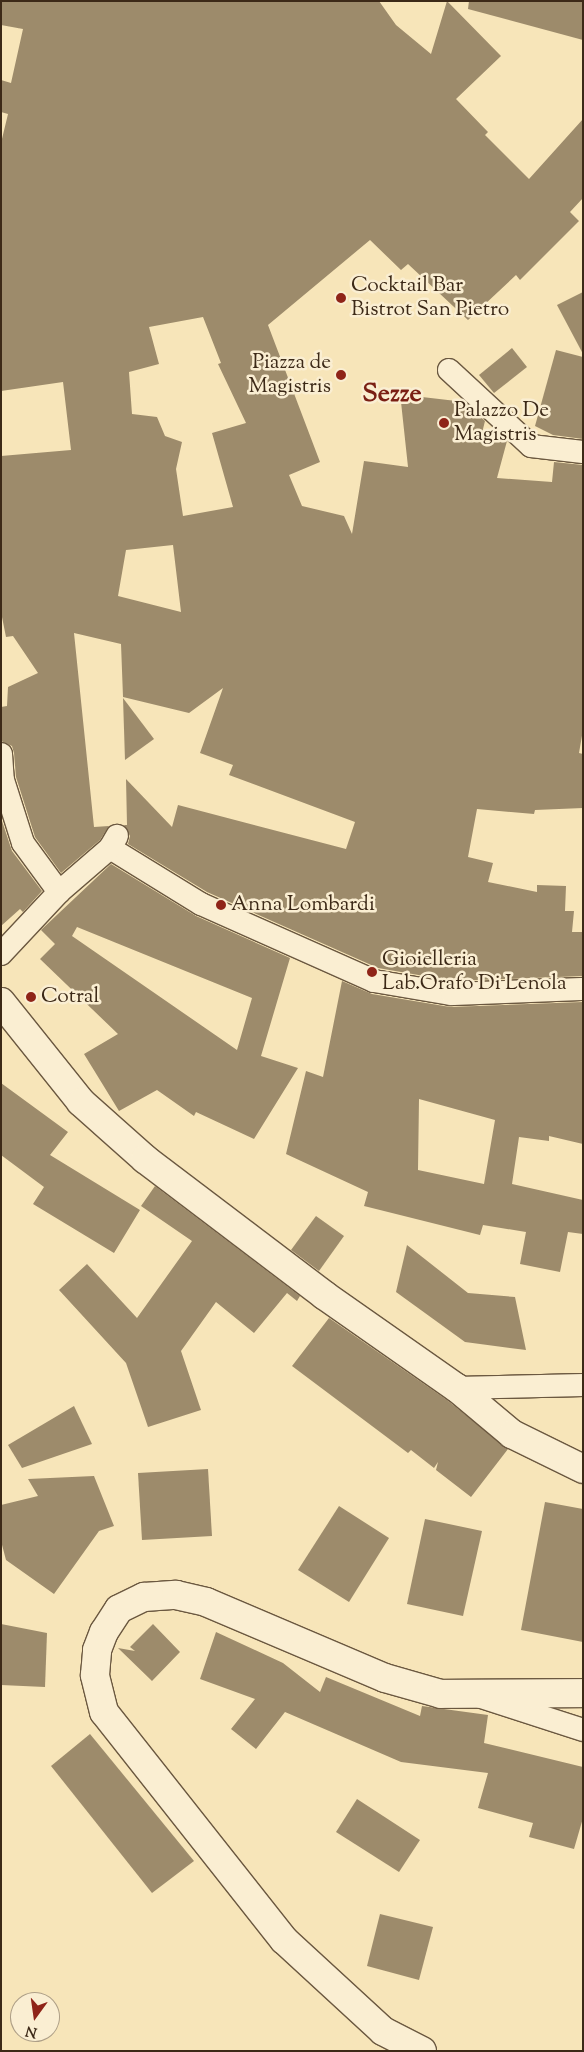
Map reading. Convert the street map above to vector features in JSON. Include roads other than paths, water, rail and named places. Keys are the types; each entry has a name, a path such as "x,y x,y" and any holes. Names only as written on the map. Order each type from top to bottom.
{"street":[{"path":"449,370 531,446 583,452"},
{"path":"1,754 3,780 22,843 59,892"},
{"path":"1,954 59,892 114,842 201,904 374,981 452,994 583,989"},
{"path":"1,1002 81,1102 145,1160 324,1295 457,1388 512,1434 583,1470"},
{"path":"457,1388 583,1385"},
{"path":"422,2051 383,2031 284,1940 104,1712 94,1675 97,1650 119,1609 144,1597 176,1595 206,1602 384,1678 441,1694 583,1693"},
{"path":"473,1694 583,1730"}],"place":[{"name":"Cocktail Bar Bistrot San Pietro","path":"341,298"},
{"name":"Piazza de Magistris","path":"341,375"},
{"name":"Palazzo De Magistris","path":"444,423"},
{"name":"Anna Lombardi","path":"221,905"},
{"name":"Gioielleria Lab.Orafo Di Lenola","path":"372,972"},
{"name":"Cotral","path":"31,997"}],"district":[{"name":"Sezze","path":"392,395"}]}
